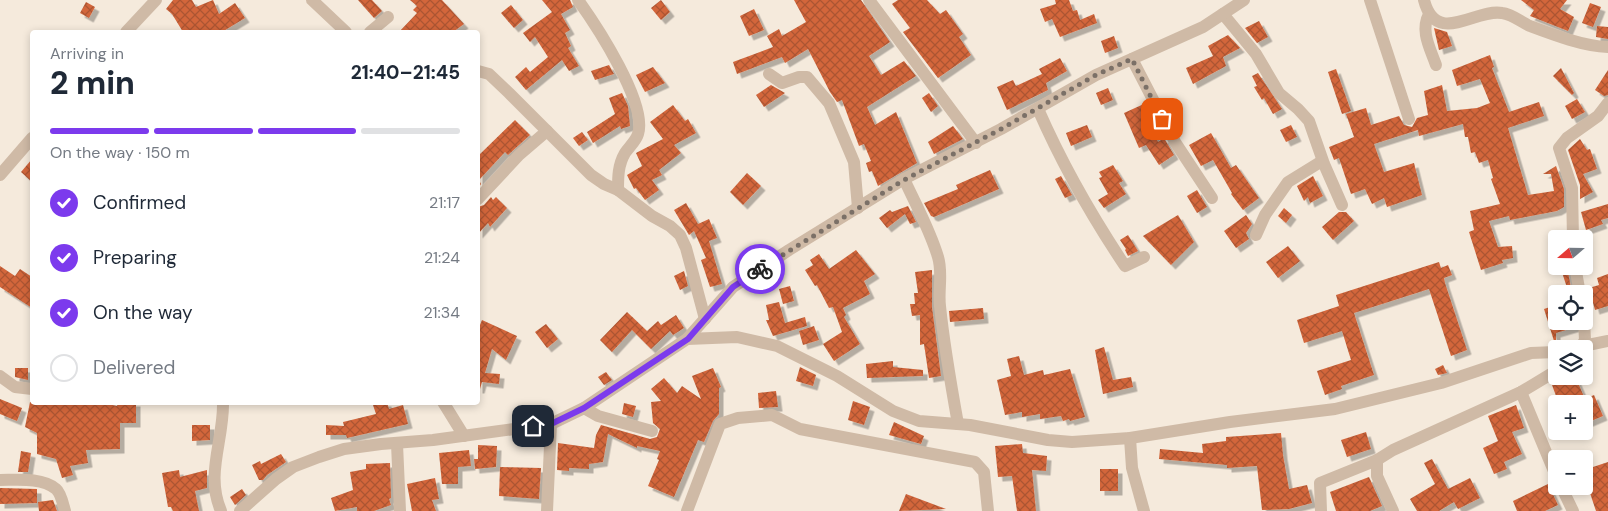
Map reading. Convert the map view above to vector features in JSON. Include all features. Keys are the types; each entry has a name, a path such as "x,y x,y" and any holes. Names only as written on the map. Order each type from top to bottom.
{"street":[{"path":"128,30 156,0"},
{"path":"312,0 344,30"},
{"path":"578,0 604,37 634,100 640,122 638,135 620,164 618,190"},
{"path":"869,0 976,143"},
{"path":"240,511 276,479 293,467 344,449 551,424 584,408 688,339 733,287 858,208 904,180 976,143 1096,75 1203,27 1244,0"},
{"path":"1370,0 1409,119"},
{"path":"1424,0 1429,14 1437,20 1457,23 1495,12 1504,13 1537,28 1576,41 1608,47"},
{"path":"1223,14 1248,43 1278,93 1298,109 1309,121 1322,161 1342,205"},
{"path":"1429,14 1424,23 1426,38 1436,65"},
{"path":"373,30 388,18"},
{"path":"1132,59 1175,142 1212,198"},
{"path":"480,72 489,74 592,176 618,190 652,216 670,226 680,236 686,248 705,319"},
{"path":"769,74 782,83 799,77 807,77 829,103 854,162 858,208"},
{"path":"1573,230 1572,188 1559,148 1567,138 1598,116 1608,103"},
{"path":"1038,109 1058,156 1076,189 1125,266 1144,257"},
{"path":"480,198 519,155 547,131"},
{"path":"0,175 30,140"},
{"path":"1256,235 1265,215 1288,182 1322,161"},
{"path":"904,180 929,231 941,270 940,304 946,362 958,424"},
{"path":"688,339 737,337 777,346 837,376 893,411 919,421 958,424 1048,440 1072,442 1130,438 1230,422 1335,409 1442,383 1531,353 1548,352"},
{"path":"1593,344 1608,341"},
{"path":"0,376 15,387 30,389"},
{"path":"1321,511 1320,482 1377,460 1393,450 1521,392 1548,376"},
{"path":"1521,392 1548,457"},
{"path":"221,511 214,488 214,471 223,405"},
{"path":"446,405 464,436"},
{"path":"584,408 598,416 652,430"},
{"path":"687,511 720,424 738,418 772,415 800,429 975,462 984,472 988,511"},
{"path":"547,511 551,424"},
{"path":"1130,438 1132,468 1144,511"},
{"path":"396,444 400,511"},
{"path":"1377,460 1378,476 1393,511"},
{"path":"0,480 36,481 54,487 59,493 65,511"},
{"path":"1565,495 1573,511"}],"building":[{"path":"173,0 192,0 196,7 213,0 219,14 235,3 245,18 225,30 182,30 172,14 166,9"},
{"path":"358,0 372,0 382,11 374,18"},
{"path":"410,0 442,0 464,24 456,30 401,30 417,13 413,10 417,6"},
{"path":"542,0 570,0 573,7 561,14 570,30 565,33 571,46 568,48 579,66 569,71 562,60 526,90 515,77 526,67 530,72 548,57 535,37 530,42 523,33 552,12"},
{"path":"661,0 670,12 661,20 651,8"},
{"path":"794,0 861,0 890,42 869,56 881,75 904,61 916,76 867,107 875,125 896,112 917,163 878,186 872,171 869,172 866,163 871,161 864,144 859,146 842,100 837,102 830,92 808,49 785,63 782,57 737,74 733,62 773,47 767,36 779,29 782,36 806,22"},
{"path":"898,0 927,0 940,14 946,10 963,34 959,37 971,55 938,78 903,32 910,28 892,4"},
{"path":"1055,0 1069,0 1073,11 1077,10 1080,20 1094,14 1097,23 1060,37 1052,19 1045,22 1040,9 1056,4"},
{"path":"1521,0 1567,0 1560,9 1574,17 1568,31 1530,16 1534,10"},
{"path":"86,2 95,7 89,18 80,13"},
{"path":"1590,3 1601,7 1593,27 1582,23"},
{"path":"511,5 523,20 514,28 501,13"},
{"path":"754,9 764,30 749,36 740,16"},
{"path":"1259,21 1268,37 1257,43 1245,28"},
{"path":"1597,26 1608,27 1608,39 1596,37"},
{"path":"1434,28 1447,32 1452,46 1439,50"},
{"path":"1228,35 1243,51 1240,48 1223,57 1226,66 1193,84 1186,68 1213,56 1208,46"},
{"path":"1114,36 1118,48 1105,53 1101,41"},
{"path":"1490,55 1494,67 1492,68 1509,112 1539,102 1544,116 1508,128 1528,195 1554,191 1551,174 1543,174 1556,166 1564,189 1564,207 1557,211 1510,220 1509,216 1489,221 1498,247 1512,246 1513,258 1502,260 1503,263 1481,270 1469,232 1474,230 1470,211 1500,204 1491,179 1493,178 1488,160 1479,163 1475,152 1471,153 1468,137 1465,137 1463,124 1419,136 1418,130 1374,144 1384,172 1414,163 1422,195 1387,207 1384,198 1372,204 1365,189 1351,194 1339,158 1334,160 1329,147 1354,137 1346,114 1366,108 1371,125 1399,116 1404,125 1412,127 1417,118 1428,115 1424,91 1442,85 1447,111 1477,108 1490,103 1480,79 1457,86 1452,70"},
{"path":"1060,58 1067,71 1046,83 1048,90 1007,110 997,87 1013,80 1016,86 1042,74 1039,69"},
{"path":"609,65 614,74 595,80 591,71"},
{"path":"653,67 665,83 645,92 636,75"},
{"path":"1561,68 1574,93 1572,95 1553,76"},
{"path":"1336,69 1351,111 1342,114 1328,72"},
{"path":"1608,70 1608,95 1604,96 1595,90"},
{"path":"1258,73 1282,109 1273,114 1264,98 1262,100 1254,87 1257,86 1252,76"},
{"path":"771,85 785,93 764,107 756,95"},
{"path":"1108,88 1113,100 1101,105 1096,93"},
{"path":"622,93 628,106 630,126 621,129 620,126 593,143 587,132 615,114 609,98"},
{"path":"929,93 938,106 931,112 922,98"},
{"path":"1577,99 1585,112 1572,119 1565,106"},
{"path":"1146,103 1150,112 1145,114 1158,142 1164,138 1174,155 1159,165 1146,145 1139,148 1124,113"},
{"path":"673,105 685,121 688,119 696,133 674,145 681,153 659,170 662,175 652,180 659,190 645,200 636,188 634,189 627,175 642,166 636,153 663,139 650,122"},
{"path":"515,120 530,135 508,155 505,152 480,179 480,154"},
{"path":"1087,125 1092,137 1071,146 1066,133"},
{"path":"1291,125 1297,137 1286,142 1280,130"},
{"path":"953,126 963,139 934,154 928,142"},
{"path":"582,132 588,140 579,146 573,138"},
{"path":"1211,133 1231,168 1236,165 1259,198 1243,210 1231,194 1213,160 1201,166 1189,145"},
{"path":"1580,139 1587,150 1590,149 1597,169 1583,174 1593,192 1580,199 1580,185 1568,150"},
{"path":"30,161 30,180 21,172"},
{"path":"1113,165 1123,181 1119,183 1126,194 1104,208 1098,200 1108,194 1099,178 1102,177 1099,172"},
{"path":"990,170 999,189 934,217 931,216 924,203 958,189 956,185"},
{"path":"747,173 761,186 743,205 730,192"},
{"path":"1061,176 1072,195 1065,198 1055,179"},
{"path":"1313,176 1323,196 1310,203 1308,197 1304,201 1297,186"},
{"path":"1197,190 1207,207 1197,213 1187,196"},
{"path":"491,197 493,200 496,197 507,208 490,227 488,223 480,232 480,206 484,205"},
{"path":"686,203 698,224 709,219 717,238 709,241 722,284 710,287 701,260 706,258 694,231 689,235 674,210"},
{"path":"1608,204 1608,218 1601,220 1603,224 1586,230 1581,212"},
{"path":"908,206 916,222 910,224 905,214 887,228 879,218 890,210 892,212"},
{"path":"1284,208 1292,215 1286,223 1278,216"},
{"path":"1339,212 1346,212 1354,221 1333,240 1322,227"},
{"path":"1178,215 1194,242 1171,265 1143,236"},
{"path":"1246,215 1252,224 1246,233 1249,239 1236,248 1224,231"},
{"path":"1128,235 1138,251 1128,256 1120,240"},
{"path":"1288,246 1300,261 1278,278 1266,262"},
{"path":"856,250 875,274 864,281 870,294 843,308 846,315 844,317 860,344 834,361 823,344 842,332 833,307 829,308 817,285 815,286 805,270 813,265 810,260 819,254 829,269"},
{"path":"1439,262 1441,268 1448,265 1452,275 1444,278 1445,283 1467,350 1451,356 1429,289 1354,313 1374,375 1341,386 1342,389 1325,395 1317,371 1351,360 1342,331 1304,343 1297,320 1339,306 1336,295"},
{"path":"0,266 15,276 20,269 30,276 30,307 0,287"},
{"path":"932,270 932,307 941,376 929,378 924,344 920,345 920,315 912,316 910,304 915,304 914,293 918,293 915,272"},
{"path":"684,271 688,286 680,290 674,276"},
{"path":"1608,274 1608,306 1595,310 1593,287 1599,285 1597,278"},
{"path":"1563,275 1569,275 1570,285 1566,285"},
{"path":"790,286 794,301 783,304 779,289"},
{"path":"779,302 785,323 805,317 807,326 773,336 766,320 769,320 766,305"},
{"path":"983,308 984,319 950,322 949,311"},
{"path":"1548,308 1548,322 1544,309"},
{"path":"627,312 647,331 658,321 661,325 676,315 684,328 673,335 670,331 651,349 632,330 612,352 600,340"},
{"path":"482,320 517,336 506,360 492,349 485,373 500,374 499,384 482,382 480,389 480,325"},
{"path":"546,324 558,339 547,348 535,332"},
{"path":"814,326 819,340 803,345 799,331"},
{"path":"1551,330 1566,330 1556,333 1556,340 1554,340"},
{"path":"1104,347 1113,380 1131,377 1133,387 1103,394 1095,350"},
{"path":"1019,356 1024,375 1043,370 1044,375 1070,369 1085,417 1063,421 1061,416 1040,419 1040,414 1022,417 1022,412 1005,415 997,380 1011,376 1007,359"},
{"path":"893,361 893,367 923,370 923,376 867,378 866,364"},
{"path":"1443,365 1447,373 1438,375 1435,369"},
{"path":"800,367 816,375 813,386 796,381"},
{"path":"15,368 28,368 28,380 15,377"},
{"path":"713,368 721,387 719,388 719,414 713,421 704,442 698,440 674,497 648,486 659,460 657,459 660,451 637,446 637,448 608,434 603,462 589,464 589,469 569,468 569,471 557,470 558,443 594,448 596,435 601,425 650,439 657,437 660,429 653,423 651,402 661,401 651,389 664,378 677,393 682,386 701,399 692,376"},
{"path":"606,372 612,380 604,385 598,377"},
{"path":"1552,385 1579,385 1583,395 1556,395"},
{"path":"776,391 778,407 759,408 758,393"},
{"path":"1593,395 1594,395 1603,416 1593,420"},
{"path":"0,399 22,408 17,421 0,414"},
{"path":"853,401 870,407 864,425 848,420"},
{"path":"30,402 30,405 136,405 136,423 120,423 120,449 86,450 88,463 70,466 73,475 62,478 56,459 37,454 37,433 25,427"},
{"path":"624,403 636,406 633,417 622,414"},
{"path":"373,405 388,405 389,409 403,405 408,424 347,438 346,435 326,435 326,425 344,426 343,422 376,414"},
{"path":"1516,405 1524,428 1512,432 1522,454 1504,462 1507,469 1494,474 1483,448 1498,441 1488,416"},
{"path":"894,422 924,436 921,444 889,435"},
{"path":"192,425 210,425 210,440 192,441"},
{"path":"1366,432 1371,449 1347,457 1341,440"},
{"path":"1281,433 1289,489 1307,485 1312,503 1289,509 1262,510 1257,466 1227,468 1227,465 1159,459 1160,449 1203,453 1202,444 1226,441 1226,437"},
{"path":"1022,444 1023,453 1047,456 1046,471 1032,470 1036,511 1017,511 1012,476 998,477 995,446"},
{"path":"478,445 497,446 496,467 475,469 474,459 478,459"},
{"path":"469,450 471,466 458,467 458,484 442,484 439,453"},
{"path":"21,451 31,453 28,472 18,472"},
{"path":"281,454 286,462 263,480 259,480 252,465 260,461 261,464"},
{"path":"1432,459 1448,489 1470,478 1480,498 1458,509 1454,502 1439,511 1417,511 1410,499 1435,484 1424,463"},
{"path":"1608,462 1608,511 1596,511 1591,495 1593,495 1593,467"},
{"path":"390,463 391,498 389,499 391,505 374,511 357,511 357,507 335,511 331,498 353,490 350,472 366,469 366,464"},
{"path":"500,467 541,468 539,499 499,496"},
{"path":"1100,469 1118,469 1118,491 1100,491"},
{"path":"179,470 180,477 207,470 207,488 195,491 199,511 173,511 171,507 168,507 162,473"},
{"path":"1369,477 1382,506 1370,511 1336,511 1330,492"},
{"path":"435,478 439,499 432,500 436,511 412,511 407,484"},
{"path":"1548,484 1548,495 1553,495 1558,505 1545,511 1517,511 1513,501"},
{"path":"0,488 37,489 37,503 0,504"},
{"path":"242,489 246,495 235,505 230,497"},
{"path":"906,494 946,509 899,511"},
{"path":"53,500 57,511 39,511 38,502"}],"way so far":[{"path":"760,269 904,180 1038,109 1096,75 1132,59 1162,119"}],"route":[{"path":"533,426 551,424 584,408 688,339 733,287 760,269"}]}
